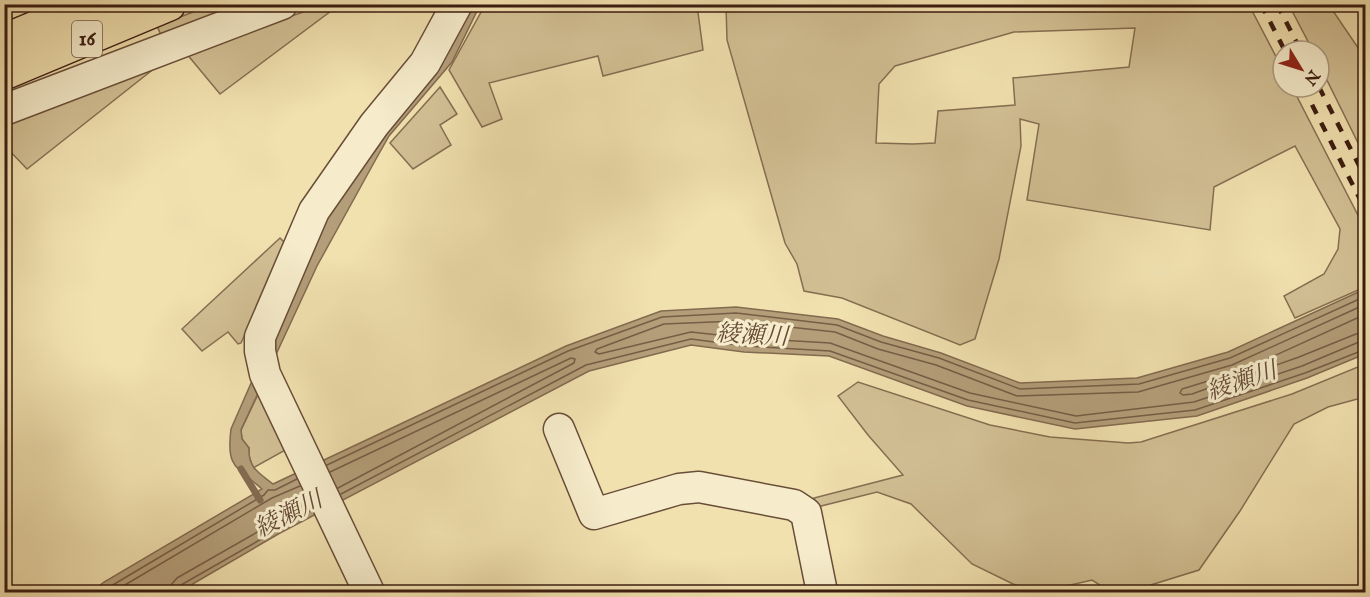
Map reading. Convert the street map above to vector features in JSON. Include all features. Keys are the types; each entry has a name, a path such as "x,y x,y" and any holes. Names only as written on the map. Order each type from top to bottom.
{"highway":[{"name":"16","path":"4,41 93,4"},
{"name":"16","path":"4,73 169,4"}],"street":[{"path":"4,110 282,4"},
{"path":"369,592 269,382 260,351 260,337 314,211 374,124 424,63 457,4"},
{"path":"559,429 594,514 679,489 699,487 794,505 806,513 822,592"}],"shaded area":[{"path":"211,5 245,5 161,35 157,26"},
{"path":"323,5 339,5 220,94 186,53"},
{"path":"485,5 697,5 703,50 603,76 598,56 489,83 502,119 482,127 449,70"},
{"path":"726,5 1249,5 1271,47 1271,99 1298,99 1365,229 1365,287 1295,318 1284,296 1324,274 1338,249 1340,229 1295,146 1214,187 1210,230 1027,200 1039,124 1020,119 1021,146 999,259 975,339 960,345 842,298 804,291 797,264 785,243 727,40","holes":["1135,28 1129,67 1013,78 1015,105 938,111 935,143 876,143 879,84 895,66 1014,32"]},
{"path":"1289,5 1329,5 1365,58 1365,157 1331,88 1331,39 1307,39"},
{"path":"165,60 27,169 5,146 5,124"},
{"path":"440,87 457,114 440,125 451,145 413,169 390,143"},
{"path":"280,238 286,244 241,343 238,344 228,332 202,351 182,329"},
{"path":"1365,364 1365,397 1328,407 1294,424 1240,511 1199,570 1128,592 1111,592 1092,580 1040,592 1013,584 972,564 911,504 877,492 817,507 814,498 903,475 838,396 858,382 990,425 1050,437 1128,443 1141,442 1292,394"},
{"path":"261,388 289,448 253,468 249,448 242,439 241,430"}],"water":[{"name":"綾瀬川","path":"465,5 480,5 452,62 389,136 317,266 241,430 242,439 249,448 252,465 273,484 566,346 661,311 736,307 838,319 883,336 941,353 1020,383 1137,378 1228,352 1365,289 1365,354 1307,378 1197,416 1075,429 967,406 829,356 744,352 691,345 589,371 280,533 179,592 91,592 104,582 262,489 235,465 230,452 231,429 305,260 368,144"}],"waterway":[{"path":"241,469 260,500"}],"railway":[{"path":"1261,4 1279,39"},
{"path":"1277,4 1295,39"},
{"path":"1309,99 1366,211"},
{"path":"1325,99 1366,179"}]}
